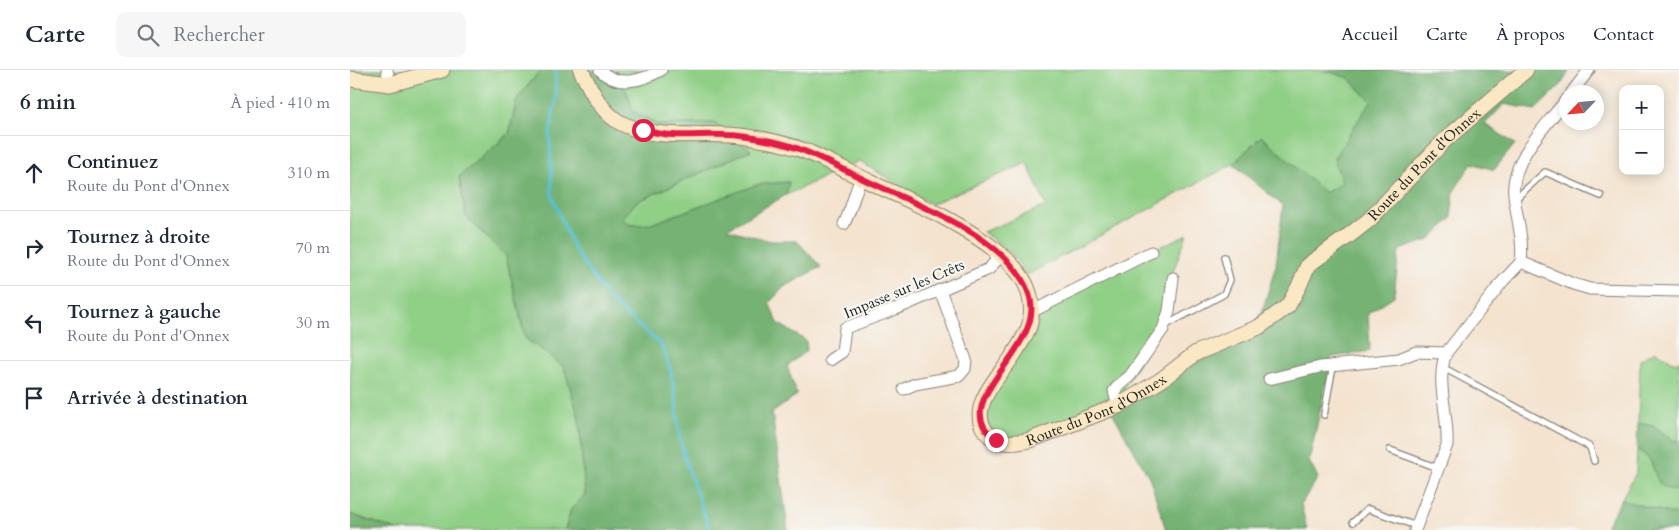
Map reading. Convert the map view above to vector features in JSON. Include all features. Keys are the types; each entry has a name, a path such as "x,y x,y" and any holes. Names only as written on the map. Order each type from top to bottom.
{"street":[{"path":"350,79 388,77 442,70"},
{"name":"Route du Pont d'Onnex","path":"581,70 603,109 623,124 672,136 726,135 774,141 809,153 941,216 971,232 997,251 1022,280 1030,295 1031,312 1030,325 1022,341 984,397 981,409 981,419 988,434 996,440 1006,442 1020,442 1118,406 1161,380 1196,353 1259,327 1288,306 1308,265 1369,220 1445,140 1526,70"},
{"path":"600,70 613,79 624,81 639,80 661,70"},
{"path":"1577,85 1589,70"},
{"path":"1415,528 1447,445 1448,432 1442,385 1442,367 1446,353 1503,281 1521,262 1521,243 1513,181 1520,161 1527,150 1559,109"},
{"path":"844,224 852,208 861,178"},
{"name":"Impasse sur les Crêts","path":"830,360 842,352 845,328 896,309 989,269 996,262 997,251"},
{"path":"1031,312 1152,252"},
{"path":"1521,262 1573,284 1590,289 1679,291"},
{"path":"1118,406 1114,391 1130,376 1164,326 1169,311 1174,278"},
{"path":"904,389 915,384 959,376 964,369 966,360 940,290"},
{"path":"1269,379 1320,367 1399,359 1416,352 1446,353"}],"lane":[{"path":"1514,200 1545,172 1601,196"},
{"path":"1164,326 1224,294 1230,280 1224,257"},
{"path":"1324,415 1333,366"},
{"path":"1442,367 1590,447 1594,461"},
{"path":"1390,450 1438,468"},
{"path":"1353,522 1368,509 1415,528"}],"green space":[{"path":"350,70 543,70 538,73 517,99 509,134 459,177 466,217 506,256 525,338 564,367 579,418 585,495 571,509 565,530 397,530 350,514"},
{"path":"543,70 608,70 627,92 633,111 658,125 714,123 751,150 636,202 622,219 631,225 651,224 759,184 789,182 786,195 727,229 771,241 797,241 821,267 784,287 769,303 778,323 806,341 807,350 787,366 797,395 772,413 788,530 565,530 571,509 585,495 579,418 564,367 525,338 506,256 466,217 459,177 509,134 517,99 538,73"},
{"path":"608,70 1323,70 1349,78 1371,101 1334,158 1342,183 1325,193 1261,136 1233,164 1027,275 1009,251 983,232 1046,206 1027,163 931,204 859,161 786,195 788,182 651,225 631,225 622,219 636,202 751,150 714,123 659,125 633,111 627,92"},
{"path":"1323,70 1570,70 1561,85 1535,110 1504,104 1485,124 1515,144 1494,170 1472,163 1454,191 1451,219 1429,240 1399,250 1394,296 1368,313 1370,351 1332,357 1309,461 1318,478 1301,504 1307,530 1166,530 1150,479 1111,410 1260,319 1276,265 1283,206 1233,164 1261,136 1325,193 1342,183 1334,158 1371,101 1349,78"},
{"path":"1187,234 1168,285 1165,319 1124,387 1129,400 1007,442 981,419 1042,305"},
{"path":"1655,351 1676,363 1679,360 1679,440 1673,441 1656,427 1638,423 1640,360"},
{"path":"1638,423 1656,427 1673,441 1679,440 1679,491 1671,490 1661,485 1650,460 1637,449"},
{"path":"1637,449 1650,460 1661,485 1671,490 1679,491 1679,516 1621,500 1636,473"},
{"path":"1621,500 1679,516 1679,530 1604,530"},
{"path":"350,514 397,530 350,530"}],"waterway":[{"path":"555,70 556,97 550,134 552,195 576,252 592,275 611,301 661,345 670,368 675,393 680,440 688,469 710,530"}],"route":[{"path":"643,130 672,136 746,136 794,147 830,162 941,216 971,232 997,251 1022,280 1030,295 1031,312 1030,325 1022,341 984,397 981,419 988,434 996,440"}]}
